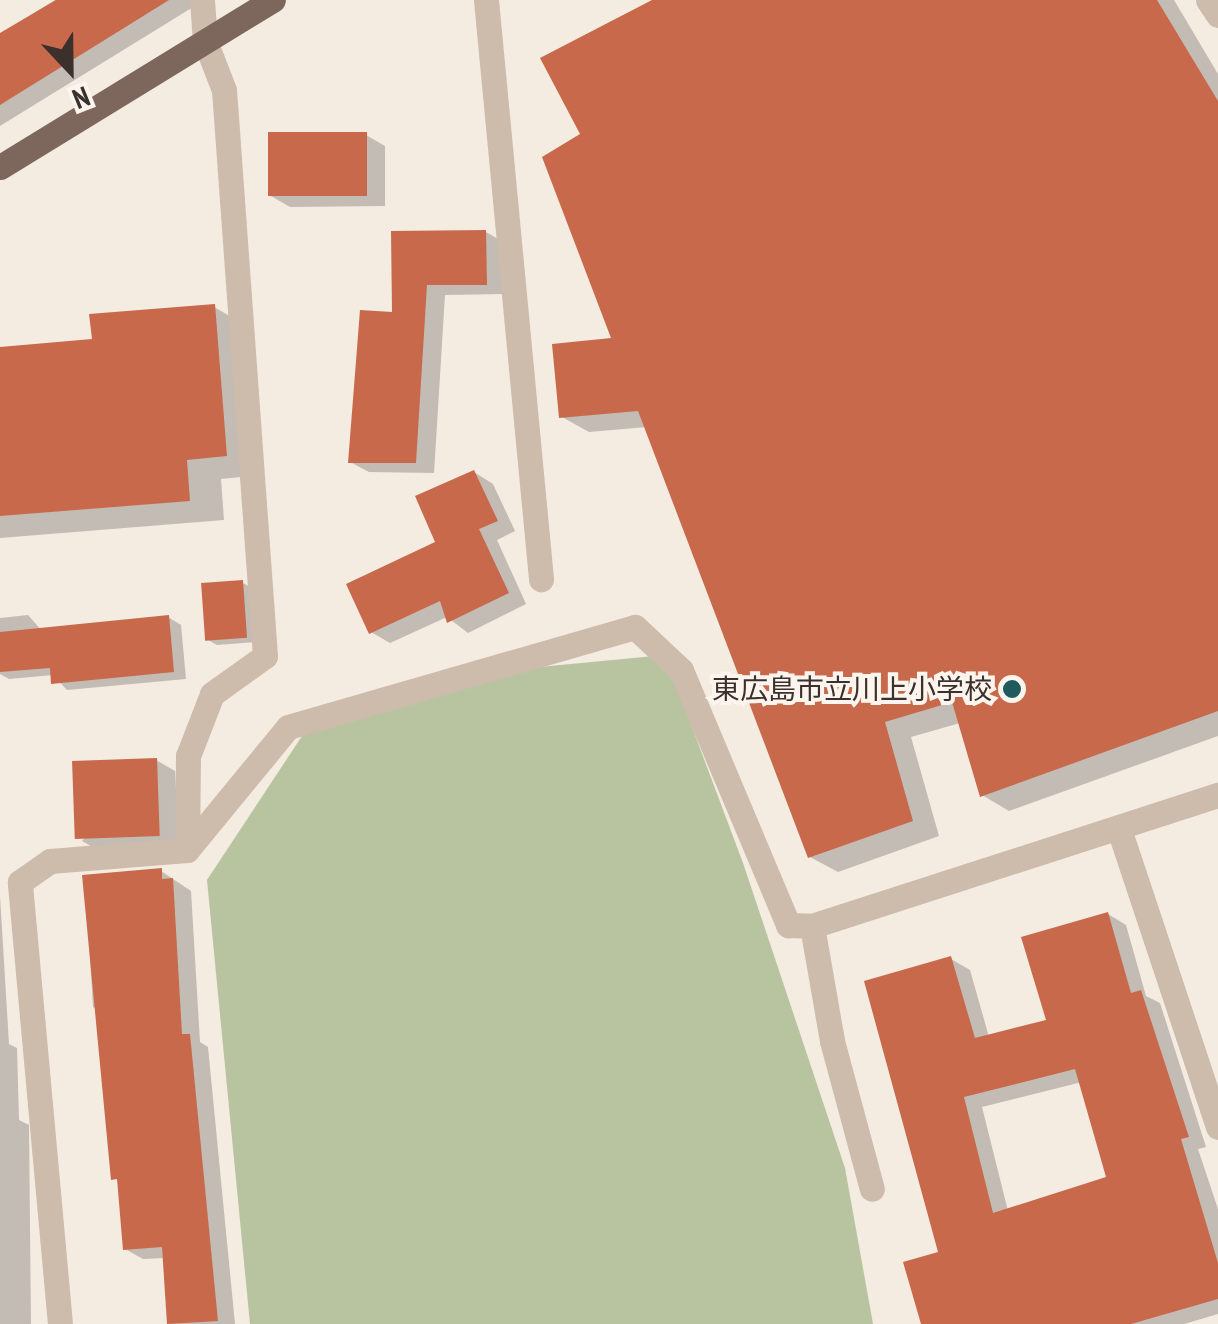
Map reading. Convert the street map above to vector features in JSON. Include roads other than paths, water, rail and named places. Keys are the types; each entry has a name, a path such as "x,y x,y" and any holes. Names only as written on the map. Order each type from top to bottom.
{"main road":[{"path":"0,167 274,0"}],"street":[{"path":"187,850 188,756 212,694 265,656 224,90 205,41 202,0"},
{"path":"486,0 540,578"},
{"path":"1208,0 1218,15"},
{"path":"60,1324 20,882 50,861 187,850 288,726 634,627 681,670 788,924 812,926 1218,795"},
{"path":"1119,830 1218,1127"},
{"path":"812,926 832,1042 872,1188"}],"place":[{"name":"東広島市立川上小学校","path":"1012,689"}]}
